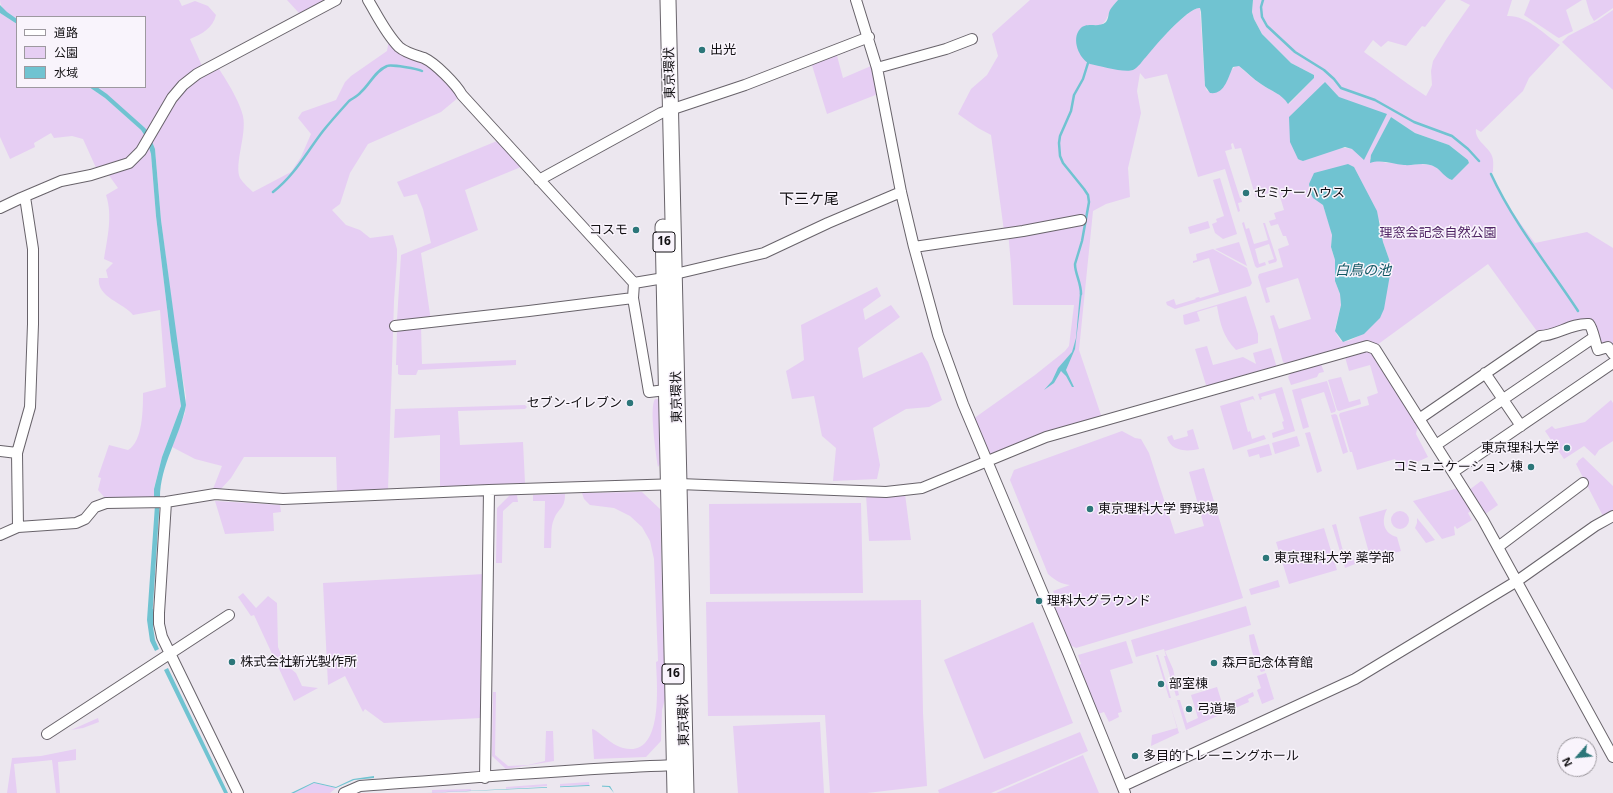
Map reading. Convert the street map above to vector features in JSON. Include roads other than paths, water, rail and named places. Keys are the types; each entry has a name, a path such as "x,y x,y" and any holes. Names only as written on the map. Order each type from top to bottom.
{"highway":[{"name":"東京環状","path":"659,0 666,112 680,765 686,793"},
{"name":"東京環状","path":"666,112 668,0"},
{"name":"東京環状","path":"670,276 666,390 673,484"},
{"name":"東京環状","path":"675,793 680,765"}],"street":[{"path":"0,208 61,181 91,174 129,162 141,151 172,98 188,81 197,74 302,20 336,0"},
{"path":"368,0 399,47 406,52 426,59 458,88 462,95 634,283 633,298 649,392 666,390"},
{"path":"856,0 877,68 901,192 938,335 963,404 987,463 1124,790 1336,689 1517,581 1595,526 1613,516"},
{"path":"539,180 666,112 745,85 868,38"},
{"path":"877,68 946,49 972,39"},
{"path":"634,283 670,276 764,253 828,223 901,192"},
{"path":"18,527 18,453 30,407 34,324 33,249 25,196"},
{"path":"914,247 1016,232 1081,220"},
{"path":"395,326 633,298"},
{"path":"1420,419 1540,336 1546,336 1560,330 1585,323 1591,326 1593,338 1598,350 1608,347 1613,354"},
{"path":"1436,445 1593,338"},
{"path":"0,535 18,527 76,524 85,519 95,507 106,503 166,502 214,494 282,498 673,484 886,492 922,488 987,463 1046,437 1367,346 1375,349 1453,472 1498,547 1613,757"},
{"path":"1453,472 1613,363"},
{"path":"1485,373 1521,426"},
{"path":"0,451 18,453"},
{"path":"1498,547 1583,483"},
{"path":"485,778 489,490"},
{"path":"166,502 159,624 162,637 238,793"},
{"path":"47,734 229,615"},
{"path":"344,793 360,786 485,778 536,772 680,765"}],"water":[{"path":"1118,0 1253,0 1252,12 1262,34 1291,63 1314,75 1314,78 1288,104 1279,95 1258,82 1239,66 1233,67 1223,88 1215,93 1210,93 1205,86 1200,8 1188,13 1180,20 1139,66 1133,70 1118,70 1090,64 1080,53 1076,43 1077,33 1083,27 1089,25 1100,25 1106,22 1110,10"},
{"path":"0,5 16,18 16,23 0,13"},
{"path":"1325,82 1339,97 1387,114 1364,160 1352,149 1345,147 1303,161 1298,159 1290,142 1289,117"},
{"path":"90,88 98,88 107,94 148,131 145,136 141,130 105,98"},
{"path":"1391,117 1415,133 1449,145 1468,160 1469,163 1452,180 1447,178 1437,168 1427,164 1404,165 1378,161 1370,163 1371,155"},
{"path":"151,139 155,149 161,220 186,405 163,474 160,498 154,498 154,489 162,457 181,406 171,341 156,216 151,154 148,144"},
{"name":"白鳥の池","path":"1348,164 1354,167 1377,211 1383,242 1391,269 1384,309 1380,318 1364,334 1343,342 1335,331 1341,305 1340,294 1335,281 1335,260 1331,247 1332,235 1323,205 1313,198 1310,192 1309,184 1314,173"},
{"path":"1080,292 1082,292 1075,349 1066,370 1074,387 1072,387 1066,376 1061,371 1054,383 1044,390 1052,381 1058,368 1072,352 1076,338"},
{"path":"155,505 159,506 159,513 152,620 155,640 159,649 155,651 150,641 147,620"},
{"path":"168,668 228,793 224,793 164,670"},
{"path":"374,776 374,778 354,780 336,788 314,783 291,793 314,782 336,787 353,779"},
{"path":"589,785 610,786 614,793 609,787 588,786 425,793"}],"waterway":[{"path":"1263,0 1261,7 1262,17 1267,26 1295,52 1324,70 1341,88 1375,100 1414,122 1452,136 1468,149 1479,161"},
{"path":"1081,294 1075,264 1082,241 1089,202 1088,195 1063,163 1060,156 1059,143 1060,136 1071,111 1074,95 1083,79 1088,63"},
{"path":"273,192 294,171 323,131 349,101 357,96 379,71 387,66 404,67 422,71"},
{"path":"1491,174 1521,227 1578,311"},
{"path":"152,610 152,627"}],"place":[{"name":"出光","path":"702,50"},
{"name":"セミナーハウス","path":"1246,193"},
{"name":"コスモ","path":"636,230"},
{"name":"セブン-イレブン","path":"630,403"},
{"name":"東京理科大学","path":"1567,448"},
{"name":"コミュニケーション棟","path":"1531,467"},
{"name":"東京理科大学 野球場","path":"1090,509"},
{"name":"東京理科大学 薬学部","path":"1266,558"},
{"name":"理科大グラウンド","path":"1039,601"},
{"name":"株式会社新光製作所","path":"232,662"},
{"name":"森戸記念体育館","path":"1214,663"},
{"name":"部室棟","path":"1161,684"},
{"name":"弓道場","path":"1189,709"},
{"name":"多目的トレーニングホール","path":"1135,756"}],"district":[{"name":"下三ケ尾","path":"809,200"}],"park label":[{"name":"理窓会記念自然公園","path":"1438,233"}]}
